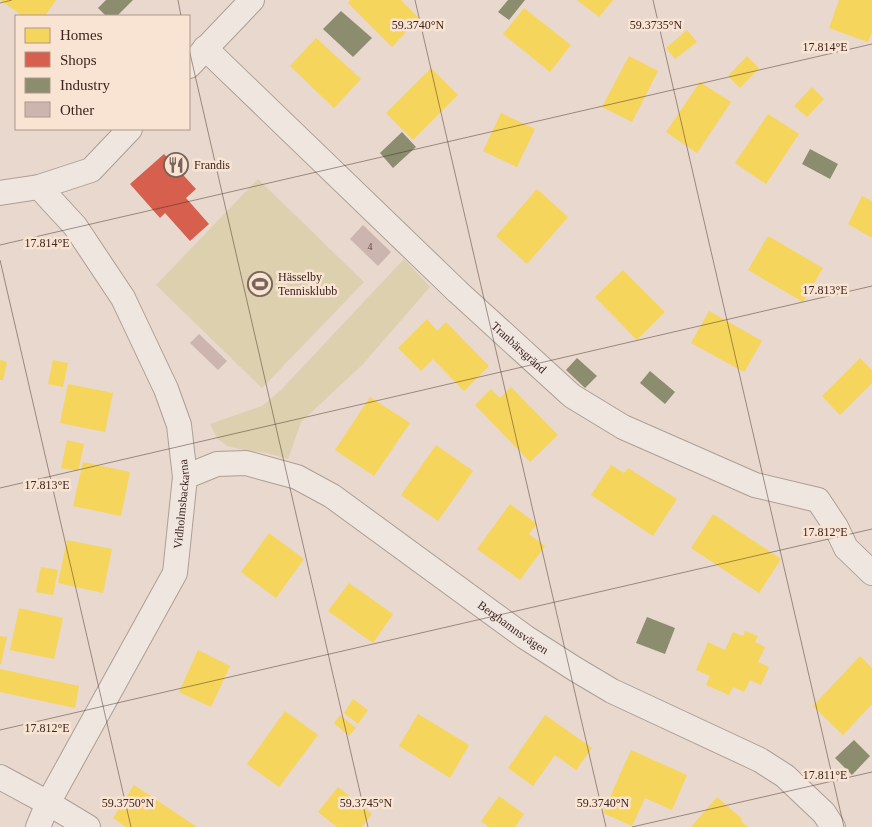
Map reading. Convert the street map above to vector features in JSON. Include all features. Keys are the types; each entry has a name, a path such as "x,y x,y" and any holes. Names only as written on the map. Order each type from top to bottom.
{"street":[{"path":"190,65 252,0"},
{"name":"Tranbärsgränd","path":"205,48 458,292 572,396 623,427 755,485 818,500 836,527 846,548 872,573"},
{"path":"0,193 39,187 91,170 129,130"},
{"name":"Vidholmsbackarna","path":"38,827 48,803 175,573 184,477 179,425 166,389 123,298 75,226 39,187"},
{"name":"Berghamnsvägen","path":"184,477 217,464 246,463 296,477 311,484 332,496 525,637 575,669 612,691 760,760 785,776 824,813 833,827"},
{"path":"0,777 88,827"}],"shaded area":[{"name":"Hässelby Tennisklubb","path":"258,179 364,282 262,388 156,285"},
{"path":"404,259 430,287 363,364 301,422 288,459 227,446 217,438 210,424 262,406 281,390"}],"building: Homes":[{"path":"0,0 56,0 46,15 22,15"},
{"path":"350,0 401,0 419,18 392,47 348,3"},
{"path":"577,0 613,0 599,17"},
{"path":"839,0 872,0 872,32 868,42 829,28"},
{"path":"524,8 571,45 550,72 503,34"},
{"path":"687,30 697,42 675,59 666,48"},
{"path":"316,38 361,79 334,108 290,66"},
{"path":"629,56 658,71 632,122 602,107"},
{"path":"747,56 759,68 740,88 728,76"},
{"path":"431,68 458,95 413,140 386,113"},
{"path":"700,82 731,102 697,153 666,132"},
{"path":"812,87 824,99 807,117 794,106"},
{"path":"501,113 535,129 517,167 483,151"},
{"path":"768,114 799,134 766,184 735,163"},
{"path":"537,189 568,217 527,264 496,236"},
{"path":"862,196 872,201 872,238 848,224"},
{"path":"768,236 823,268 803,302 748,270"},
{"path":"623,270 665,312 637,340 595,297"},
{"path":"709,311 762,341 744,372 691,343"},
{"path":"427,319 437,331 446,322 489,366 464,391 433,359 421,371 398,348"},
{"path":"860,358 872,370 872,383 840,415 822,396"},
{"path":"0,360 7,362 3,380 0,380"},
{"path":"53,360 68,363 63,387 48,384"},
{"path":"68,384 113,393 105,432 60,423"},
{"path":"511,387 558,435 530,462 475,405 491,389 500,398"},
{"path":"370,397 410,423 374,476 335,450"},
{"path":"67,440 84,444 78,471 61,468"},
{"path":"436,445 473,471 438,521 401,495"},
{"path":"83,462 130,472 121,516 73,506"},
{"path":"611,465 624,473 628,468 677,499 653,536 591,495"},
{"path":"510,504 537,524 529,534 545,546 520,580 477,549"},
{"path":"713,514 781,559 759,593 691,548"},
{"path":"269,533 304,559 276,598 241,572"},
{"path":"67,540 112,549 103,593 58,583"},
{"path":"41,567 58,570 53,595 36,592"},
{"path":"349,583 393,614 373,643 328,611"},
{"path":"19,608 63,618 54,659 10,650"},
{"path":"745,631 758,636 755,642 765,647 758,662 769,667 761,685 750,680 744,692 733,687 729,695 706,685 710,676 696,670 708,642 725,650 733,632 743,636"},
{"path":"0,636 7,637 1,664 0,664"},
{"path":"198,650 230,666 211,707 179,692"},
{"path":"860,656 872,668 872,704 843,735 813,706"},
{"path":"0,669 79,686 75,708 0,692"},
{"path":"353,699 368,710 358,724 344,713"},
{"path":"285,711 318,735 279,787 247,764"},
{"path":"418,714 469,745 450,778 399,746"},
{"path":"340,715 356,728 349,736 334,723"},
{"path":"545,715 592,748 576,770 555,755 533,786 508,768"},
{"path":"631,750 687,775 672,810 645,798 632,826 603,813"},
{"path":"134,785 197,827 126,827 113,818"},
{"path":"338,787 372,814 362,827 337,827 318,812"},
{"path":"499,796 524,814 515,827 489,827 481,821"},
{"path":"717,797 742,819 741,821 748,827 691,827"}],"building: Shops":[{"path":"164,154 196,189 186,198 209,224 190,241 165,213 160,218 130,184"}],"building: Industry":[{"path":"106,0 133,0 118,15 105,15 98,8"},
{"path":"508,0 525,0 509,20 498,12"},
{"path":"341,11 372,38 353,57 323,29"},
{"path":"402,132 416,147 393,168 380,153"},
{"path":"810,149 838,164 830,179 802,164"},
{"path":"577,358 597,376 585,388 566,370"},
{"path":"650,371 675,392 665,404 640,383"},
{"path":"647,617 675,628 665,654 636,643"},
{"path":"854,740 870,756 852,775 835,758"}],"building: Other":[{"path":"363,225 391,252 378,266 350,239"},
{"path":"199,334 227,361 218,370 190,343"}],"place":[{"name":"Frandis","path":"176,165"},
{"name":"Hässelby Tennisklubb","path":"260,284"}]}
